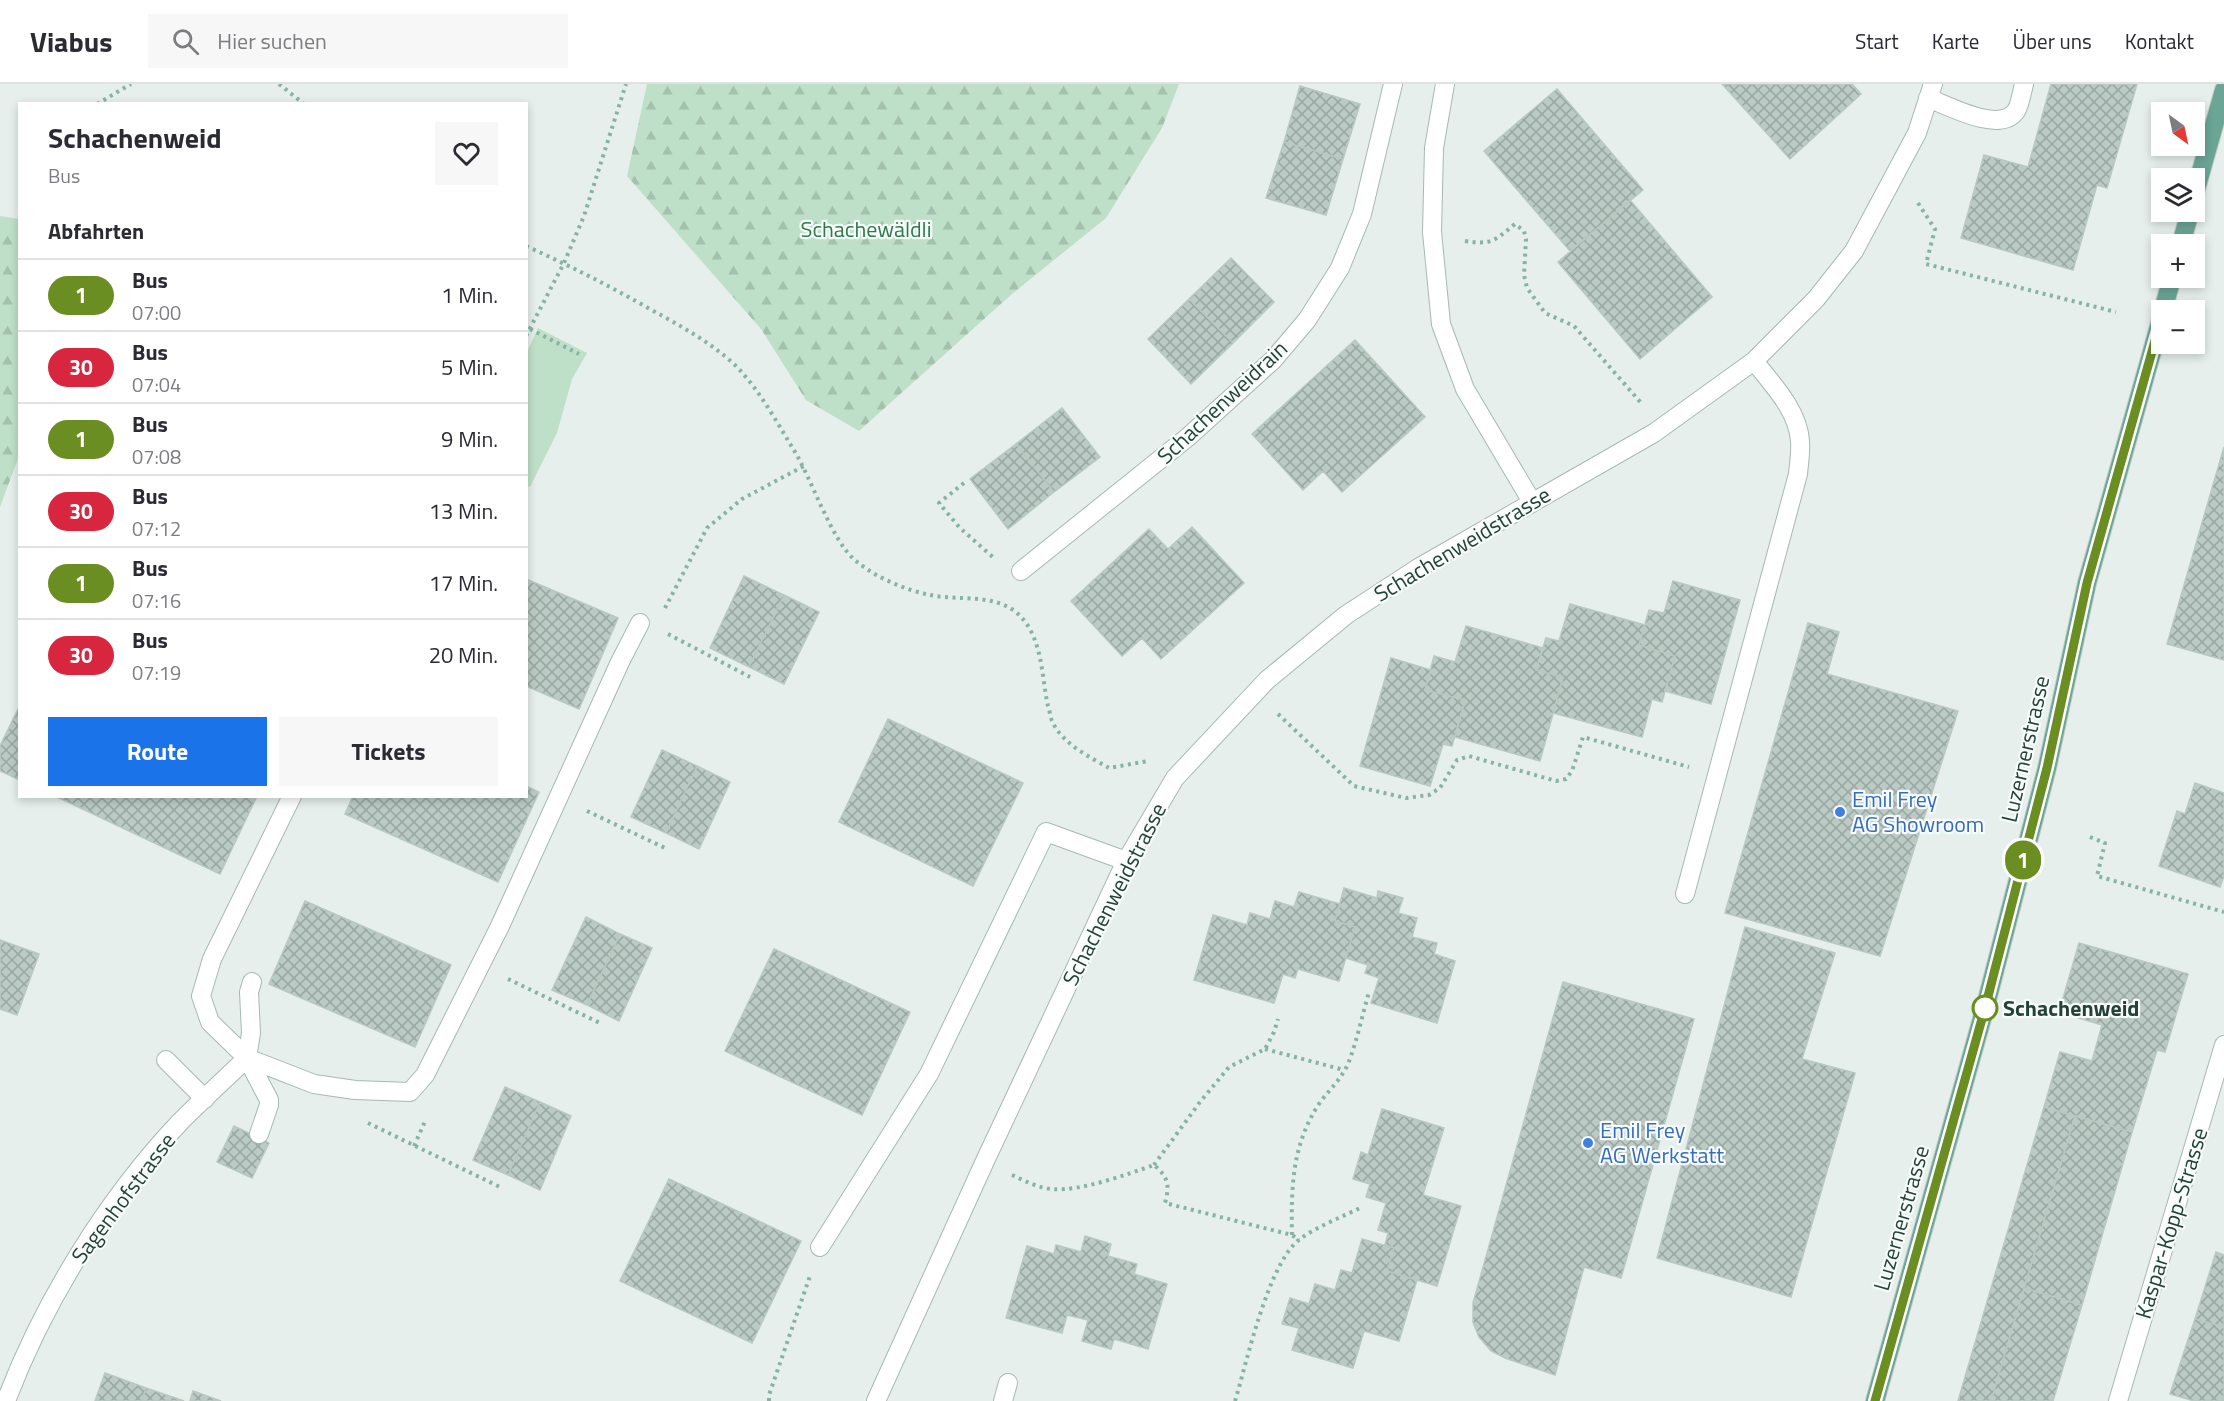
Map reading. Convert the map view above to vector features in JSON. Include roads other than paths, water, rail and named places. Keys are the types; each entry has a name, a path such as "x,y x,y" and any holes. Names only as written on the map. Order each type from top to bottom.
{"main road":[{"path":"2202,168 2224,90"},
{"name":"Luzernerstrasse","path":"1875,1401 1985,1008 2047,768 2087,583 2151,354"}],"street":[{"name":"Schachenweidrain","path":"1021,571 1188,437 1273,360 1307,320 1341,268 1362,214 1394,84"},
{"path":"1445,84 1434,148 1432,236 1441,324 1465,389 1532,502"},
{"path":"1931,91 1988,120 2002,121 2016,111 2024,84"},
{"name":"Schachenweidstrasse","path":"876,1401 985,1161 1126,861 1175,778 1267,680 1346,615 1418,568 1662,427 1754,361 1816,298 1854,251 1917,133 1931,91"},
{"path":"1684,894 1798,474 1800,440 1794,420 1784,401 1754,361"},
{"path":"247,1058 314,1084 355,1090 410,1092 425,1075 480,966 559,797 648,625"},
{"path":"259,1134 269,1100 247,1058 210,1022 201,996 212,959 291,798"},
{"path":"820,1247 929,1074 1046,832 1126,861"},
{"path":"247,1058 251,1033 249,992 252,982"},
{"name":"Kaspar-Kopp-Strasse","path":"2118,1401 2224,1045"},
{"name":"Sagenhofstrasse","path":"6,1401 17,1370 74,1261 131,1180 181,1122 247,1058"},
{"path":"166,1060 204,1099"},
{"path":"1003,1401 1008,1383"}],"place":[{"name":"Emil Frey AG Showroom","path":"1840,812"},
{"name":"Schachenweid","path":"1985,1008"},
{"name":"Emil Frey AG Werkstatt","path":"1588,1143"}],"park label":[{"name":"Schachewäldli","path":"866,229"}]}
